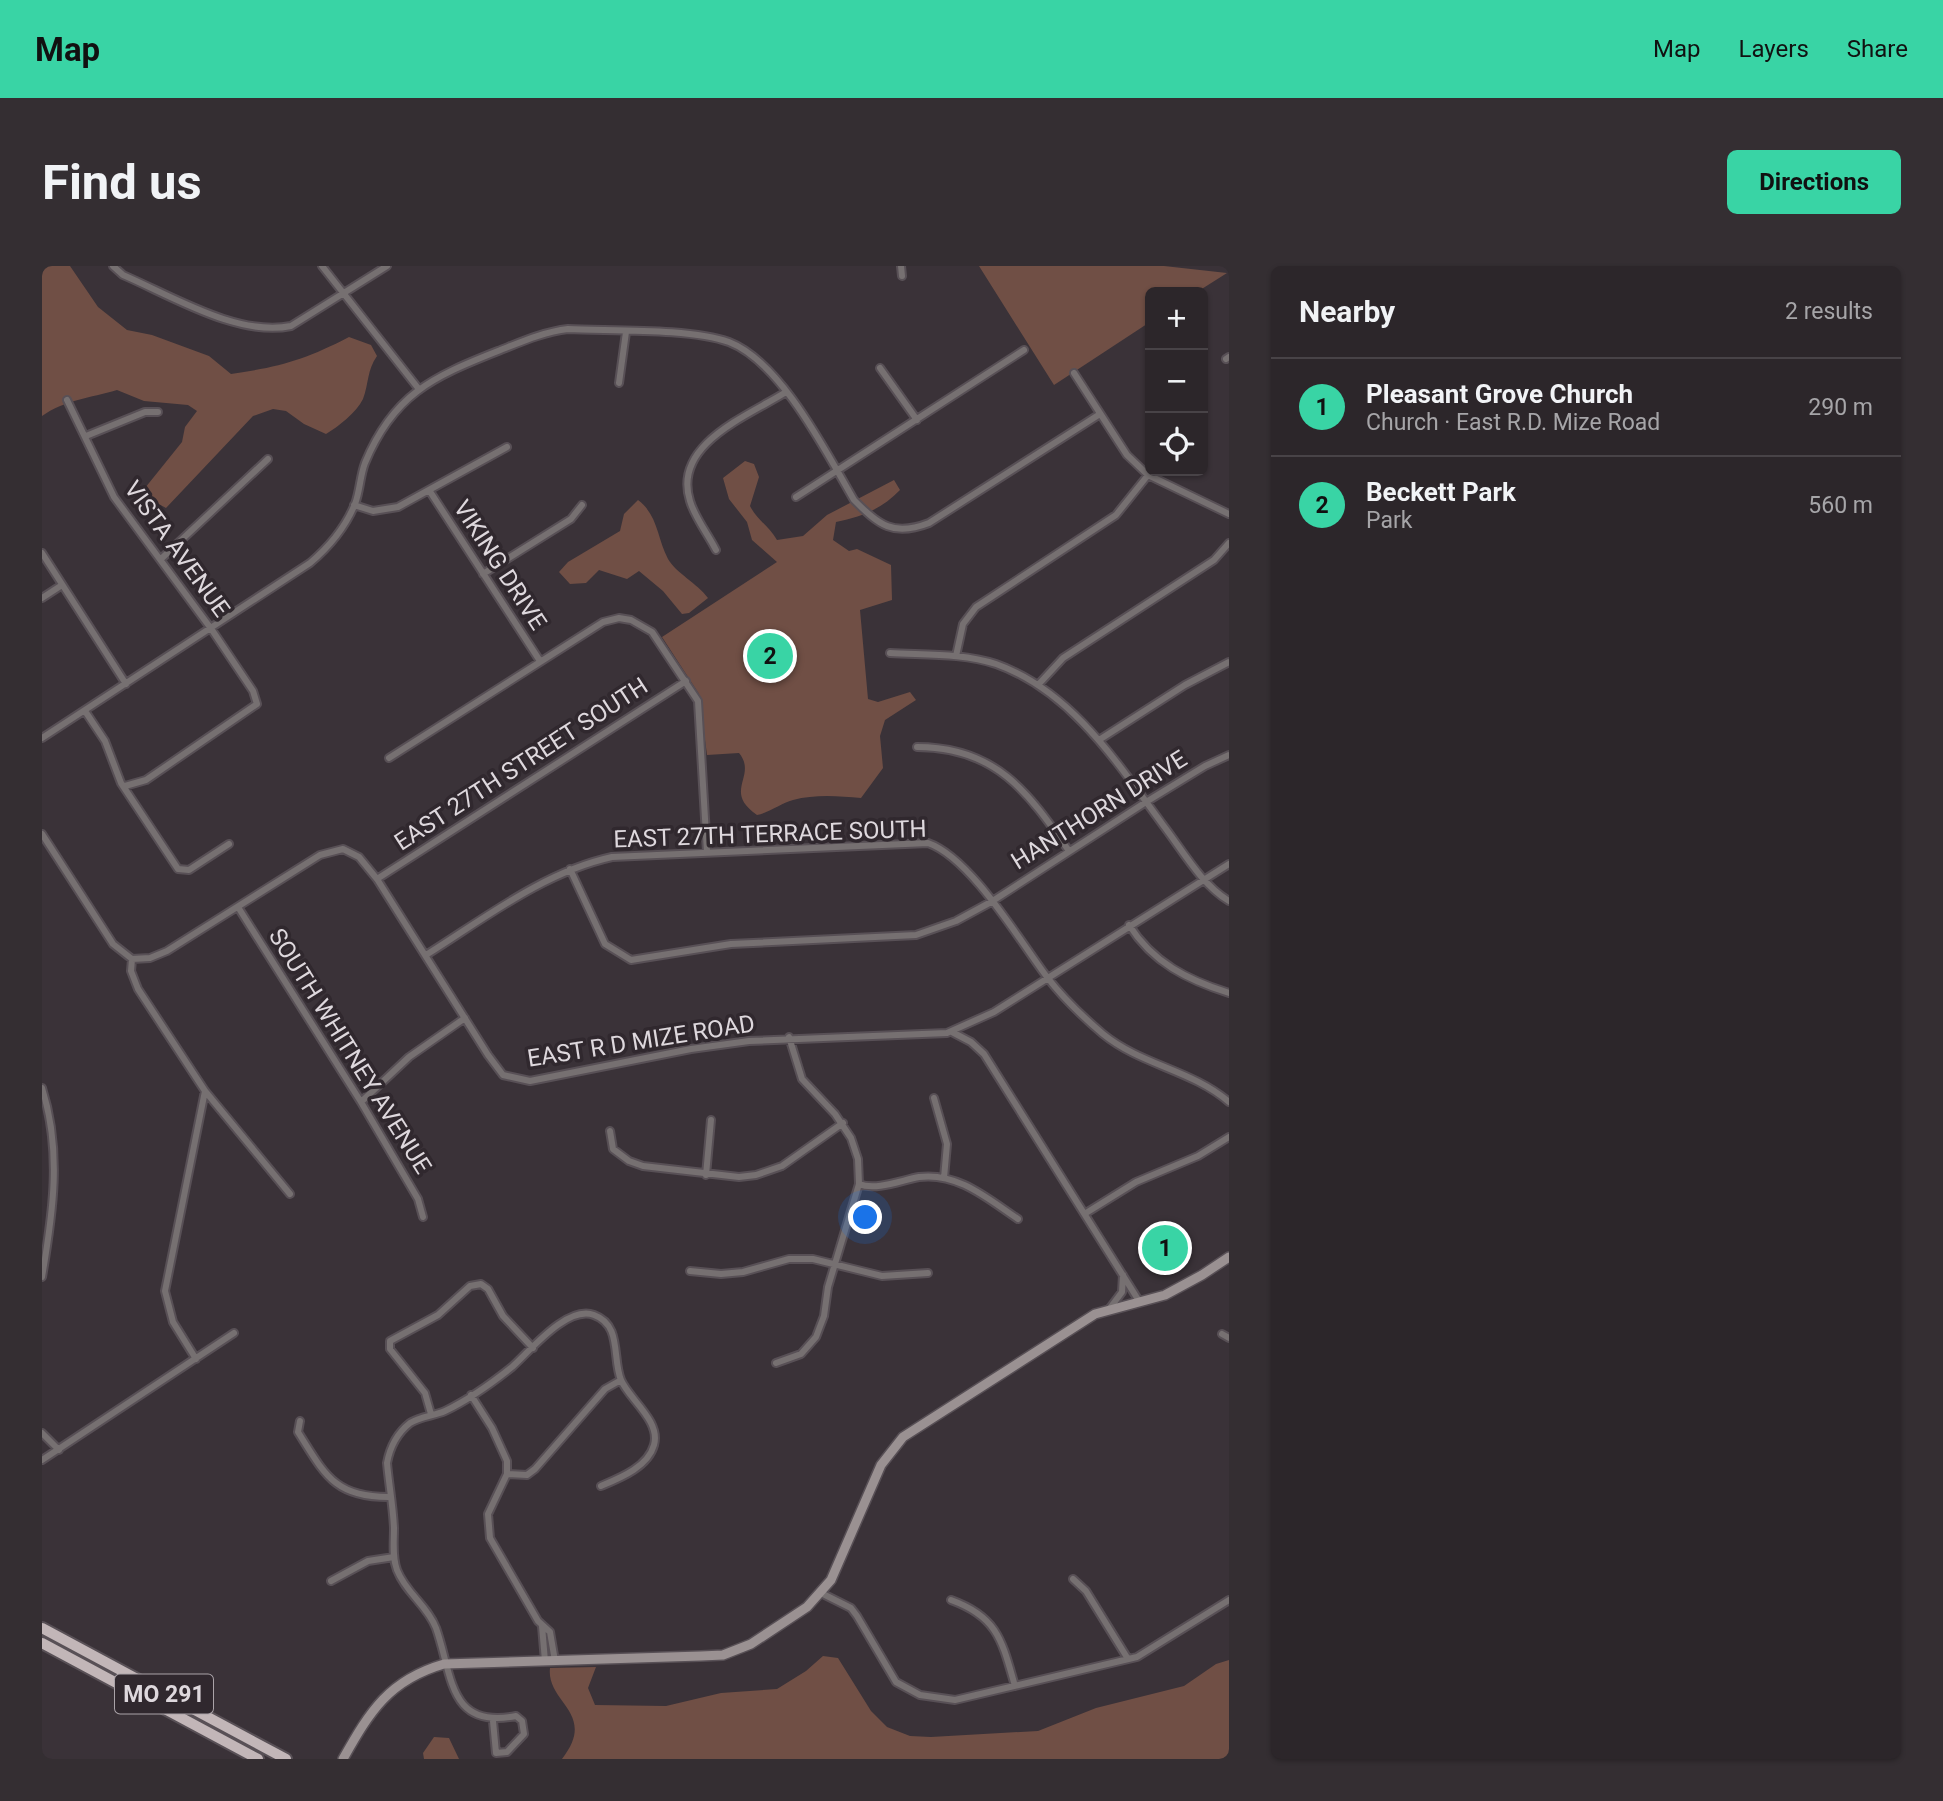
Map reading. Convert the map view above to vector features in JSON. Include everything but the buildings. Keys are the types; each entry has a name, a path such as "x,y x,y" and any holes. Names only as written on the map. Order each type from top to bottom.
{"highway":[{"name":"MO 291","path":"42,1628 286,1759"},
{"name":"MO 291","path":"42,1643 258,1759"}],"main road":[{"path":"343,1759 368,1717 389,1691 423,1670 444,1664 723,1655 779,1629 821,1593 831,1580 881,1465 903,1437 1067,1331 1110,1308 1166,1295 1229,1256"}],"street":[{"path":"113,266 123,275 239,324 252,328 279,329 291,326 387,266"},
{"path":"322,266 418,388"},
{"path":"901,266 902,276"},
{"path":"43,736 212,630 310,564 330,544 355,505 364,466 380,433 402,402 418,388 450,370 548,331 702,336 731,343 762,362 786,392 854,500 870,516 888,527 913,529 929,523 1100,414"},
{"path":"619,383 626,332"},
{"path":"796,497 1024,350"},
{"path":"880,368 917,420"},
{"path":"1073,373 1127,456 1145,472"},
{"path":"716,550 689,498 687,477 692,460 712,438 786,392"},
{"name":"VISTA AVENUE","path":"66,400 114,497 212,630 253,691 257,704 146,780 125,786"},
{"path":"86,436 145,412 158,412"},
{"path":"355,505 383,510 429,491 507,447"},
{"path":"161,559 268,459"},
{"path":"956,656 963,624 975,607 1116,514 1130,501 1147,476"},
{"path":"1150,476 1229,514"},
{"name":"VIKING DRIVE","path":"429,491 540,661"},
{"path":"483,574 571,519 582,505"},
{"path":"1038,685 1063,658 1214,560 1229,543"},
{"path":"42,552 126,684"},
{"path":"42,598 62,585"},
{"path":"389,758 603,622 619,618 641,624 652,632 686,681 701,712 707,852"},
{"path":"890,653 956,656 996,664 1038,685 1064,704 1099,740 1203,879 1229,901"},
{"path":"1099,740 1185,685 1229,662"},
{"name":"EAST 27TH STREET SOUTH","path":"377,879 686,681"},
{"path":"85,711 105,741 125,786 178,869 189,870 229,844"},
{"path":"917,747 939,747 965,754 1004,773 1033,799 1069,851"},
{"name":"HANTHORN DRIVE","path":"570,869 605,944 631,960 731,944 916,934 956,921 991,902 1146,802 1205,766 1229,755"},
{"path":"42,834 113,944 132,959 131,971 138,989 205,1091 290,1194"},
{"name":"EAST 27TH TERRACE SOUTH","path":"426,955 570,869 612,857 928,844 953,856 1048,977 1105,1035 1144,1059 1202,1081 1229,1102"},
{"name":"EAST R D MIZE ROAD","path":"132,959 158,956 334,849 343,849 359,857 377,879 503,1075 530,1081 691,1049 789,1037 952,1032"},
{"path":"952,1032 993,1012 1229,864"},
{"name":"SOUTH WHITNEY AVENUE","path":"238,907 361,1102 418,1199 423,1217"},
{"path":"1129,925 1160,961 1200,984 1229,993"},
{"path":"361,1102 409,1057 465,1018"},
{"path":"952,1032 971,1042 984,1054 1124,1273 1139,1301"},
{"path":"776,1363 804,1352 816,1338 824,1317 834,1265 859,1184 858,1159 842,1123 802,1079 789,1037"},
{"path":"42,1088 53,1143 55,1183 42,1277"},
{"path":"196,1359 173,1322 165,1291 205,1091"},
{"path":"933,1098 947,1144 944,1178"},
{"path":"706,1175 711,1120"},
{"path":"610,1131 613,1149 629,1161 655,1168 739,1177 782,1166 842,1123"},
{"path":"1086,1213 1136,1182 1198,1156 1229,1137"},
{"path":"859,1184 870,1186 922,1177 944,1178 971,1187 1018,1219"},
{"path":"690,1271 721,1274 743,1272 789,1258 813,1259 883,1276 928,1273"},
{"path":"1110,1308 1122,1292 1124,1273"},
{"path":"431,1414 425,1393 390,1349 390,1341 438,1315 470,1286 481,1284 488,1289 503,1316 533,1348"},
{"path":"493,1721 496,1753 507,1752 524,1734 522,1721 516,1716 493,1721 475,1715 466,1708 444,1664 432,1619 404,1585 394,1557 387,1463 390,1447 412,1422 441,1413 471,1395 571,1317 594,1315 609,1325 615,1340 621,1380 651,1424 654,1445 644,1462 601,1486"},
{"path":"42,1460 234,1333"},
{"path":"507,1474 527,1475 535,1469 605,1389 621,1380"},
{"path":"471,1395 504,1451 507,1474 488,1514 488,1530 498,1555 541,1626 550,1661"},
{"path":"300,1421 298,1432 333,1482 349,1493 391,1497"},
{"path":"42,1433 60,1450"},
{"path":"331,1581 368,1561 394,1557"},
{"path":"1073,1579 1086,1591 1128,1660"},
{"path":"821,1593 851,1608 897,1682 920,1695 955,1700 1128,1660 1148,1652 1229,1600"},
{"path":"951,1600 975,1608 991,1624 1002,1640 1014,1686"}],"shaded area":[{"path":"42,266 70,266 98,307 127,330 152,335 209,356 231,374 291,362 349,337 371,345 377,356 371,366 363,399 347,419 326,434 304,424 286,411 273,409 253,416 166,508 155,502 145,488 182,442 185,427 197,411 188,405 144,401 117,390 69,403 42,416"},
{"path":"979,266 1164,266 1227,273 1205,287 1145,287 1145,325 1054,385"},
{"path":"745,461 754,464 759,477 750,506 777,540 803,536 827,515 894,480 900,490 871,511 836,522 833,540 849,551 857,549 891,565 892,600 860,610 868,699 878,702 910,692 916,700 885,720 880,736 883,768 861,798 801,798 757,815 742,798 745,769 739,753 707,755 699,694 662,637 777,562 752,540 747,522 729,499 723,478"},
{"path":"638,500 650,513 668,559 708,598 689,613 682,614 663,591 639,571 627,579 599,570 586,583 570,584 559,572 568,562 620,531 624,514"},
{"path":"823,1656 838,1658 871,1711 887,1727 910,1736 931,1737 1038,1731 1096,1708 1184,1686 1216,1664 1229,1660 1229,1759 562,1759 572,1743 575,1730 568,1709 555,1691 550,1668 596,1667 588,1688 595,1705 666,1706 721,1693 777,1689 806,1671"},
{"path":"434,1737 449,1738 459,1759 424,1759 423,1753"}],"place":[{"name":"Beckett Park","path":"770,656"},
{"name":"Pleasant Grove Church","path":"1165,1248"}]}
